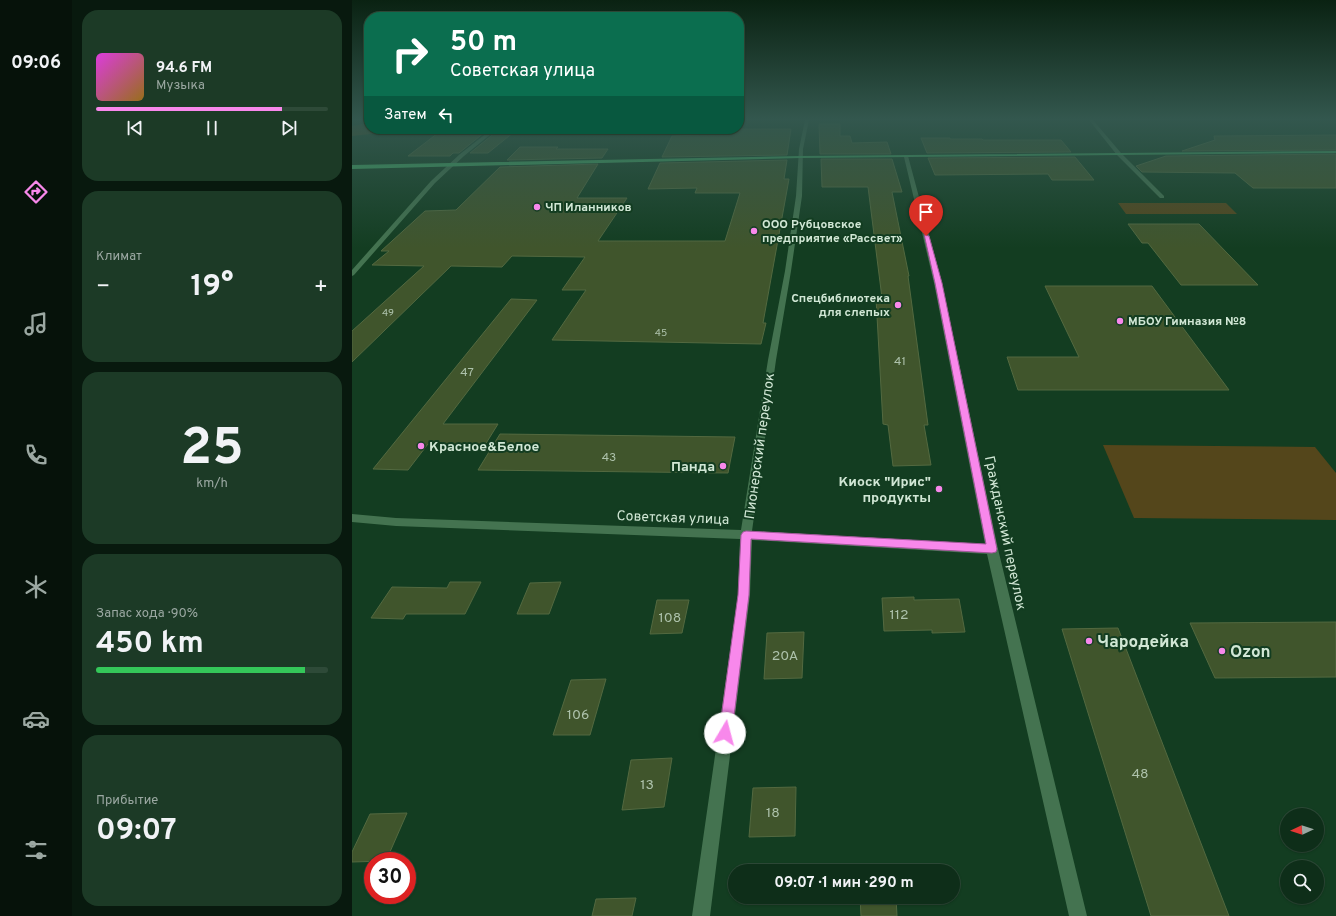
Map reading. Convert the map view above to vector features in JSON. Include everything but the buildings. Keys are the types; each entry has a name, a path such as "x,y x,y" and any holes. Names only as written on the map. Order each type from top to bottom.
{"main road":[{"path":"352,167 515,163"}],"street":[{"name":"Пионерский переулок","path":"700,916 744,595 746,535 772,360 783,302 798,196 800,163"},
{"name":"Гражданский переулок","path":"907,163 938,283 992,549 1078,916"},
{"path":"1128,163 1162,197"},
{"path":"352,274 416,201 453,164"},
{"name":"Советская улица","path":"352,518 396,522 746,535 992,549"}],"shaded area":[{"path":"1118,203 1226,203 1237,214 1126,214"},
{"path":"1103,445 1315,447 1336,473 1336,520 1134,518"}],"place":[{"name":"ЧП Иланников","path":"537,207"},
{"name":"ООО Рубцовское предприятие «Рассвет»","path":"754,231"},
{"name":"Спецбиблиотека для слепых","path":"898,305"},
{"name":"МБОУ Гимназия №8","path":"1120,321"},
{"name":"Красное&Белое","path":"421,446"},
{"name":"Панда","path":"723,466"},
{"name":"Киоск \"Ирис\" продукты","path":"939,489"},
{"name":"Чародейка","path":"1089,641"},
{"name":"Ozon","path":"1222,651"}],"route":[{"path":"725,733 744,595 746,535 992,549 938,283 926,236"}]}
